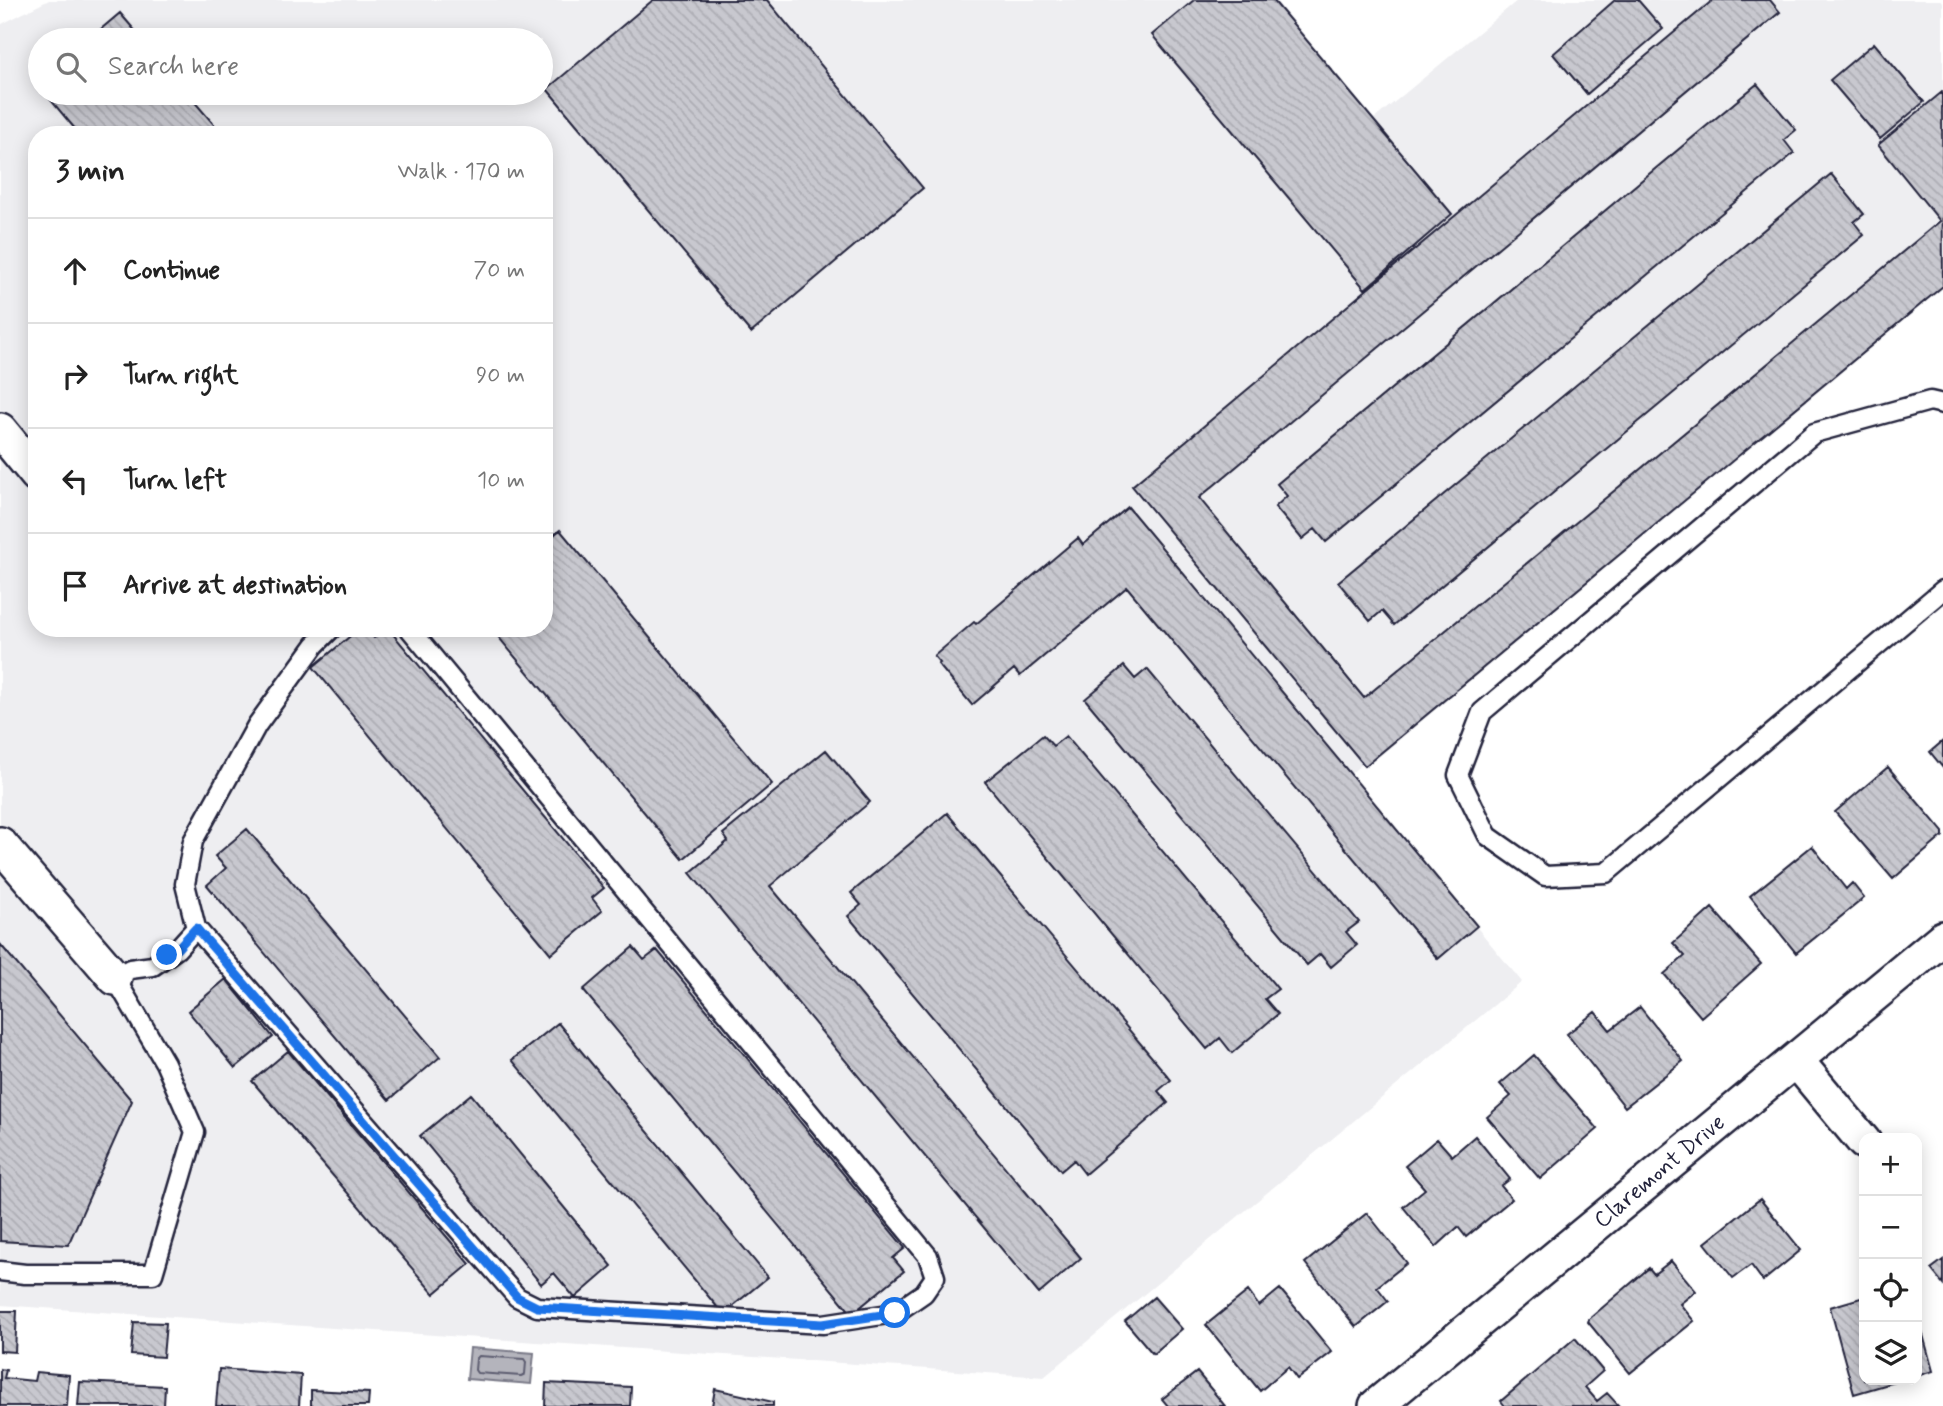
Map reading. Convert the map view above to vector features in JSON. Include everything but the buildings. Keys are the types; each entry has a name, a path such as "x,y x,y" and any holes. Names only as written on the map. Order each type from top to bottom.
{"street":[{"path":"0,430 28,464"},
{"path":"0,844 115,978"},
{"name":"Claremont Drive","path":"1376,1406 1411,1395 1796,1060 1943,938"},
{"path":"1796,1060 1859,1136"}],"lane":[{"path":"1943,404 1930,401 1814,433 1482,712 1458,775 1488,836 1545,876 1606,873 1943,590"},
{"path":"323,637 257,725 193,841 185,884 196,928 517,1297 537,1307 823,1324 895,1313 923,1293 935,1277 928,1256 416,637"},
{"path":"0,1271 25,1274 153,1274 195,1132 165,1063 115,978 130,969 153,966 177,949 196,928"}],"shaded area":[{"path":"49,0 1275,0 1374,119 1518,0 1943,2 1943,285 1350,774 1522,982 1044,1377 0,1305 0,25"}],"water":[{"path":"470,1348 534,1353 531,1384 467,1379"}],"route":[{"path":"167,955 177,949 196,928 517,1297 537,1307 823,1324 895,1313"}]}
